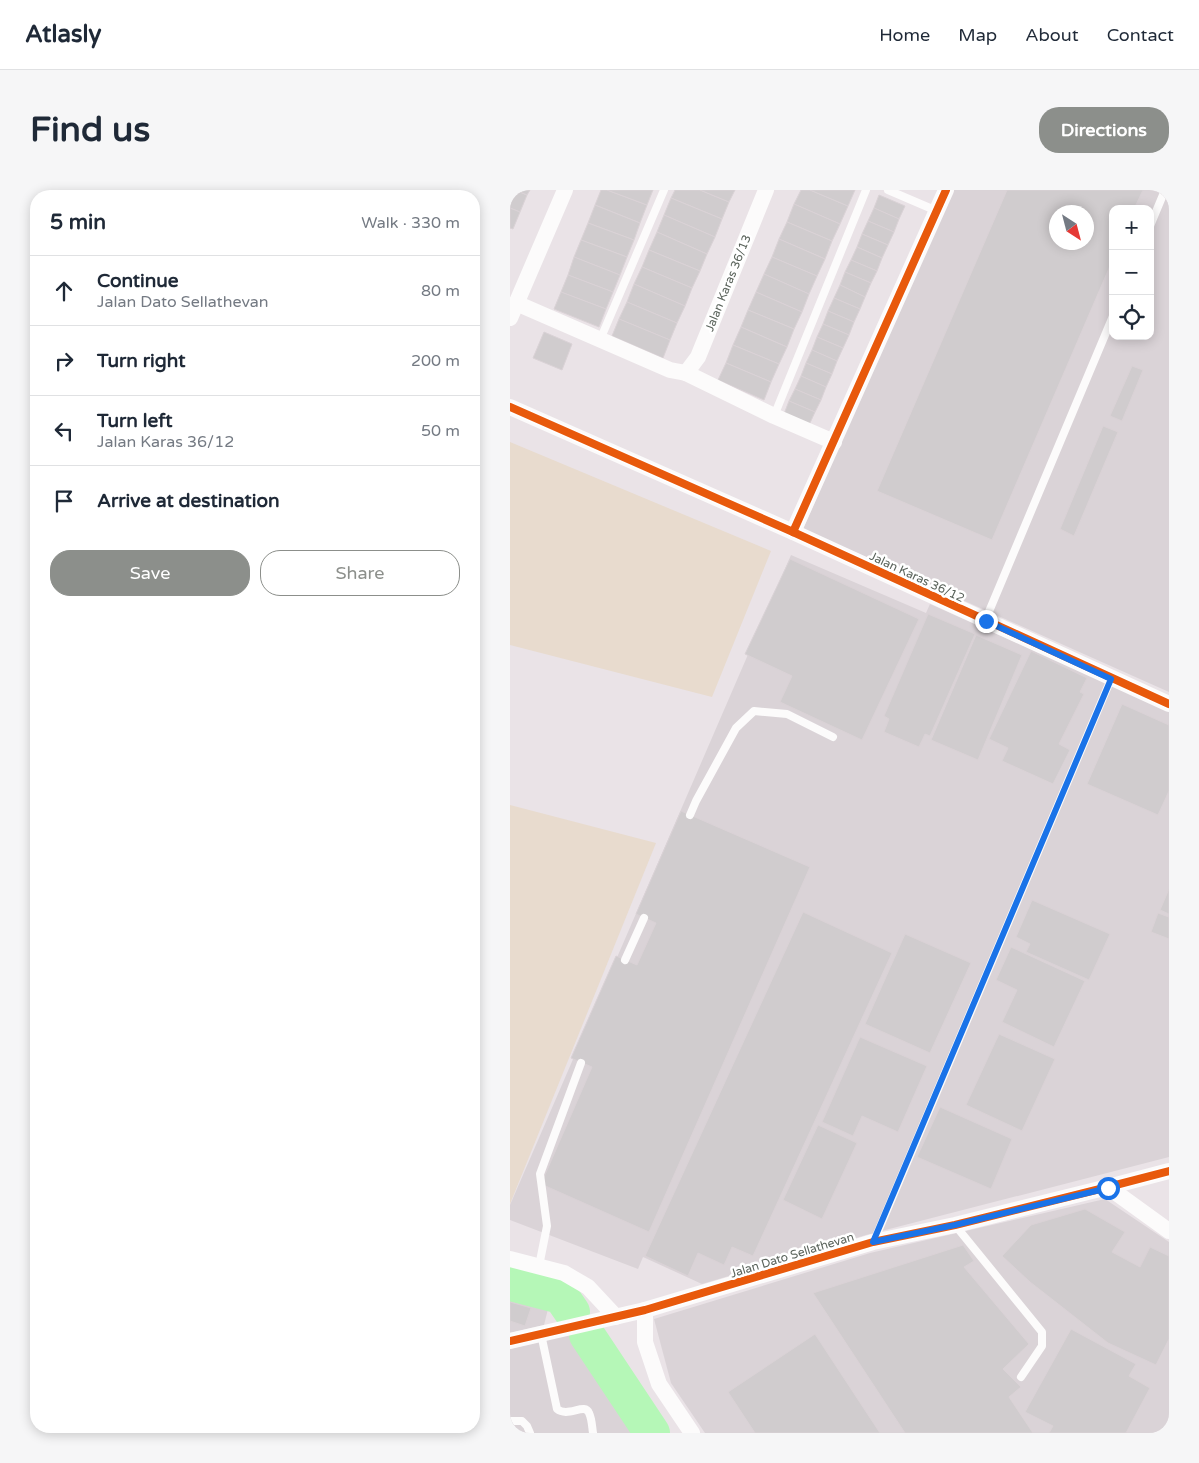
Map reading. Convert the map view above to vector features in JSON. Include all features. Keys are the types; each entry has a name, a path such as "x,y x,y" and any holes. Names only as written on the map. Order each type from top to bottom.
{"street":[{"path":"565,190 513,310 600,340 670,370 686,373 774,416 834,442"},
{"name":"Jalan Karas 36/13","path":"686,373 698,357 766,190"},
{"path":"793,532 946,190"},
{"name":"Jalan Karas 36/12","path":"510,407 793,532 1169,704"},
{"name":"Jalan Dato Sellathevan","path":"510,1341 645,1310 873,1242 955,1225 1108,1188 1169,1171"},
{"path":"1108,1188 1169,1231"},
{"path":"510,1259 564,1273 588,1287 616,1317"},
{"path":"645,1310 645,1342 659,1384 692,1433"}],"lane":[{"path":"600,340 664,190"},
{"path":"774,416 866,190"},
{"path":"888,190 937,211"},
{"path":"1154,217 1166,190"},
{"path":"986,621 1109,326"},
{"path":"873,1242 1111,679"},
{"path":"690,815 736,728 754,711 786,714 833,737"},
{"path":"625,960 644,918"},
{"path":"539,1266 547,1226 540,1174 581,1063"},
{"path":"955,1225 1042,1332 1042,1346 1021,1377"},
{"path":"541,1334 557,1409 560,1412 568,1413 582,1408 586,1409 589,1412 593,1433"},
{"path":"510,1421 522,1421 530,1433"}],"shaded area":[{"path":"952,190 1169,190 1169,692 803,529"},
{"path":"510,442 771,551 712,697 510,645"},
{"path":"791,555 926,613 930,604 1169,711 1169,1157 866,1235 702,1284 643,1257 638,1269 510,1220 510,1205"},
{"path":"510,805 656,843 510,1204"},
{"path":"1105,1199 1169,1242 1169,1433 705,1433 671,1383 654,1319 870,1253"},
{"path":"510,1292 550,1301 544,1325 510,1333"},
{"path":"576,1333 642,1433 510,1433 510,1349"}],"building":[{"path":"510,190 527,195 520,212 510,208"},
{"path":"515,190 530,190 527,195"},
{"path":"601,190 607,190 647,205 640,223 595,205"},
{"path":"607,190 653,190 647,205"},
{"path":"675,190 700,190 729,202 722,219 671,198"},
{"path":"700,190 735,190 729,202"},
{"path":"801,190 810,190 848,206 840,224 794,204"},
{"path":"810,190 855,190 848,206"},
{"path":"1007,190 1143,190 1136,205 1109,205 1109,268 992,540 877,491"},
{"path":"879,195 905,206 899,219 874,208"},
{"path":"671,198 722,219 715,237 664,215"},
{"path":"794,204 840,224 832,241 787,222"},
{"path":"595,205 640,223 634,240 588,223"},
{"path":"510,208 520,212 513,229 510,228"},
{"path":"874,208 899,219 894,232 868,221"},
{"path":"664,215 715,237 707,254 657,232"},
{"path":"868,221 894,232 888,245 862,234"},
{"path":"787,222 832,241 825,259 779,239"},
{"path":"588,223 634,240 627,257 581,240"},
{"path":"657,232 707,254 700,271 649,250"},
{"path":"862,234 888,245 882,258 857,247"},
{"path":"779,239 825,259 817,276 772,257"},
{"path":"581,240 627,257 620,275 574,257"},
{"path":"857,247 882,258 877,271 851,260"},
{"path":"649,250 700,271 692,288 642,267"},
{"path":"574,257 620,275 613,292 568,275"},
{"path":"772,257 817,276 809,294 764,274"},
{"path":"851,260 877,271 871,283 845,272"},
{"path":"642,267 692,288 685,306 634,284"},
{"path":"845,272 871,283 865,297 840,285"},
{"path":"764,274 809,294 802,312 756,292"},
{"path":"568,275 613,292 606,309 561,292"},
{"path":"634,284 685,306 677,323 627,302"},
{"path":"840,285 865,297 860,309 834,298"},
{"path":"561,292 606,309 599,327 554,309"},
{"path":"756,292 802,312 794,329 748,310"},
{"path":"834,298 860,309 854,322 828,311"},
{"path":"627,302 677,323 670,340 619,319"},
{"path":"748,310 794,329 787,347 741,327"},
{"path":"828,311 854,322 849,335 823,324"},
{"path":"619,319 670,340 663,358 612,336"},
{"path":"823,324 849,335 843,348 817,337"},
{"path":"741,327 787,347 779,364 733,345"},
{"path":"544,332 572,344 562,370 533,358"},
{"path":"817,337 843,348 837,361 812,350"},
{"path":"733,345 779,364 771,382 726,363"},
{"path":"812,350 837,361 832,374 806,363"},
{"path":"726,363 771,382 764,400 718,380"},
{"path":"806,363 832,374 826,387 801,376"},
{"path":"1132,366 1143,370 1122,421 1110,416"},
{"path":"801,376 826,387 821,400 795,389"},
{"path":"795,389 821,400 815,412 789,401"},
{"path":"789,401 815,412 809,425 784,414"},
{"path":"1103,426 1118,432 1074,536 1060,529"},
{"path":"790,559 919,619 862,740 780,702 792,676 745,654"},
{"path":"928,614 975,634 930,736 925,734 919,747 884,732 889,719 884,716"},
{"path":"976,635 1022,655 978,760 931,740"},
{"path":"1031,651 1087,678 1080,692 1084,694 1059,744 1070,750 1053,784 1002,761 1008,748 989,739"},
{"path":"1122,704 1169,725 1169,791 1158,815 1087,784"},
{"path":"681,811 810,867 649,1232 541,1184 592,1067 571,1058 616,956 637,965 656,923 636,914"},
{"path":"1169,889 1169,914 1160,910"},
{"path":"1032,900 1110,934 1089,980 1026,952 1030,944 1016,937"},
{"path":"803,912 892,953 753,1256 732,1247 724,1265 698,1253 688,1276 645,1256"},
{"path":"1158,913 1169,917 1169,939 1151,932"},
{"path":"905,934 971,963 930,1053 865,1024"},
{"path":"1011,947 1085,981 1054,1047 1002,1022 1017,990 996,980"},
{"path":"999,1034 1055,1059 1022,1131 966,1105"},
{"path":"860,1037 927,1066 898,1132 862,1116 853,1136 822,1122"},
{"path":"940,1107 1012,1139 991,1189 917,1157"},
{"path":"818,1125 857,1143 822,1219 783,1200"},
{"path":"1085,1209 1125,1232 1112,1252 1140,1267 1150,1247 1169,1256 1169,1339 1156,1365 1108,1343 1030,1282 1002,1256 1031,1225"},
{"path":"963,1245 974,1261 964,1267 1029,1344 1003,1369 1021,1387 1009,1397 1033,1433 905,1433 813,1293"},
{"path":"510,1302 531,1308 525,1326 510,1321"},
{"path":"1071,1329 1136,1364 1129,1376 1150,1388 1126,1433 1049,1433 1053,1426 1025,1412"},
{"path":"815,1334 880,1433 755,1433 728,1392"},
{"path":"513,1423 514,1433 510,1433 510,1424"}],"waterway":[{"path":"510,1283 561,1296 572,1312"},
{"path":"587,1335 652,1433"}],"cycle path":[{"path":"793,532 946,190"},
{"path":"510,407 793,532 1169,704"},
{"path":"510,1341 645,1310 873,1242 955,1225 1169,1171"}],"route":[{"path":"986,621 1111,679 873,1242 955,1225 1108,1188"}]}
